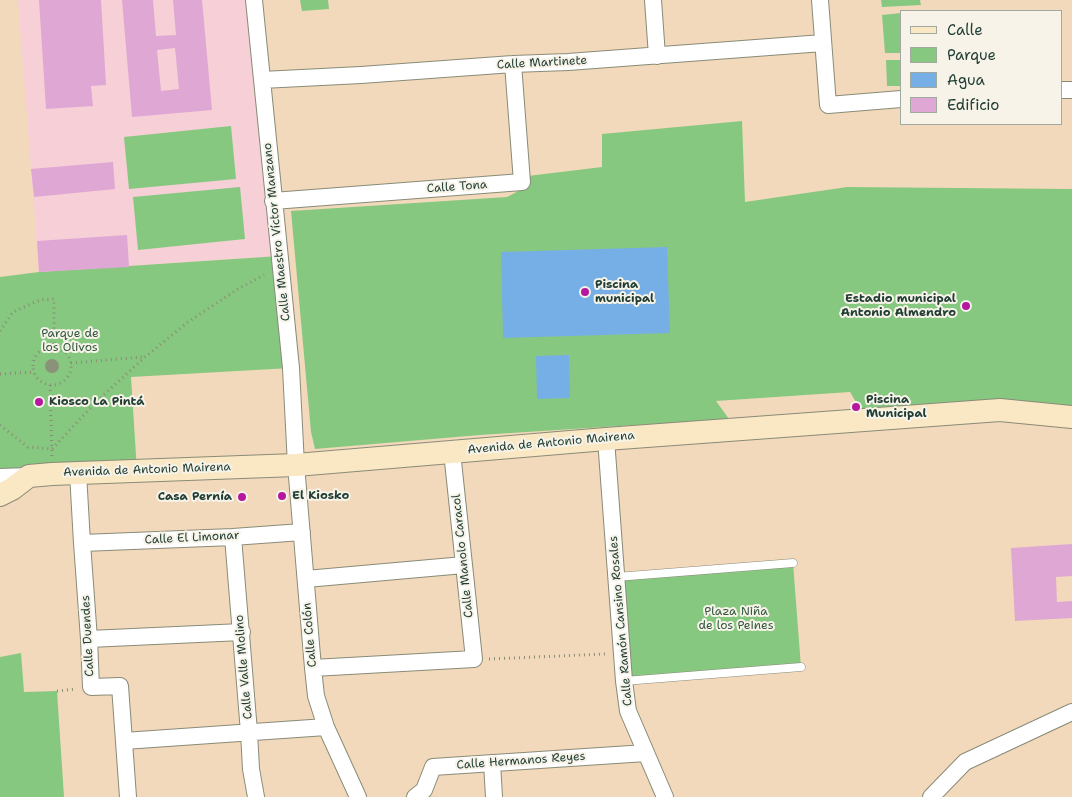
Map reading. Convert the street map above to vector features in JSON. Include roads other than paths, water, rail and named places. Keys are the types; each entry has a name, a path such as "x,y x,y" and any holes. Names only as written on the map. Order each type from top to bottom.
{"street":[{"name":"Calle Maestro Víctor Manzano","path":"254,0 291,368 296,465"},
{"path":"653,0 657,56"},
{"path":"820,0 828,105 900,99"},
{"name":"Calle Martinete","path":"262,80 568,62 823,43"},
{"name":"Calle Tona","path":"273,201 522,182 513,64"},
{"name":"Avenida de Antonio Mairena","path":"0,478 52,474 296,465 606,439 1000,410 1072,417"},
{"name":"Calle Ramón Cansino Rosales","path":"606,439 628,711 662,796"},
{"name":"Calle Manolo Caracol","path":"313,668 474,660 452,452"},
{"name":"Calle Colón","path":"296,465 316,696 326,727 358,797"},
{"name":"Calle Duendes","path":"78,473 91,688 120,686 128,797"},
{"path":"0,495 12,489 29,476"},
{"name":"Calle El Limonar","path":"82,543 233,537 302,532"},
{"name":"Calle Valle Molino","path":"233,537 242,632 251,768 256,797"},
{"path":"306,578 464,565"},
{"path":"89,639 242,632"},
{"path":"931,797 965,762 1072,712"},
{"path":"124,741 326,727"},
{"name":"Calle Hermanos Reyes","path":"415,797 424,790 433,766 646,753"},
{"path":"492,763 494,797"}],"lane":[{"path":"616,576 793,563"},
{"path":"624,680 801,667"}],"water":[{"name":"Piscina municipal","path":"667,247 670,333 503,338 501,252"},
{"path":"569,355 570,398 537,399 536,356"}],"place":[{"name":"Piscina municipal","path":"585,292"},
{"name":"Estadio municipal Antonio Almendro","path":"966,306"},
{"name":"Kiosco La Pintá","path":"39,402"},
{"name":"Piscina Municipal","path":"856,407"},
{"name":"El Kiosko","path":"282,496"},
{"name":"Casa Pernía","path":"242,497"}],"park label":[{"name":"Parque de los Olivos","path":"70,341"},
{"name":"Plaza Niña de los Peines","path":"736,619"}]}
